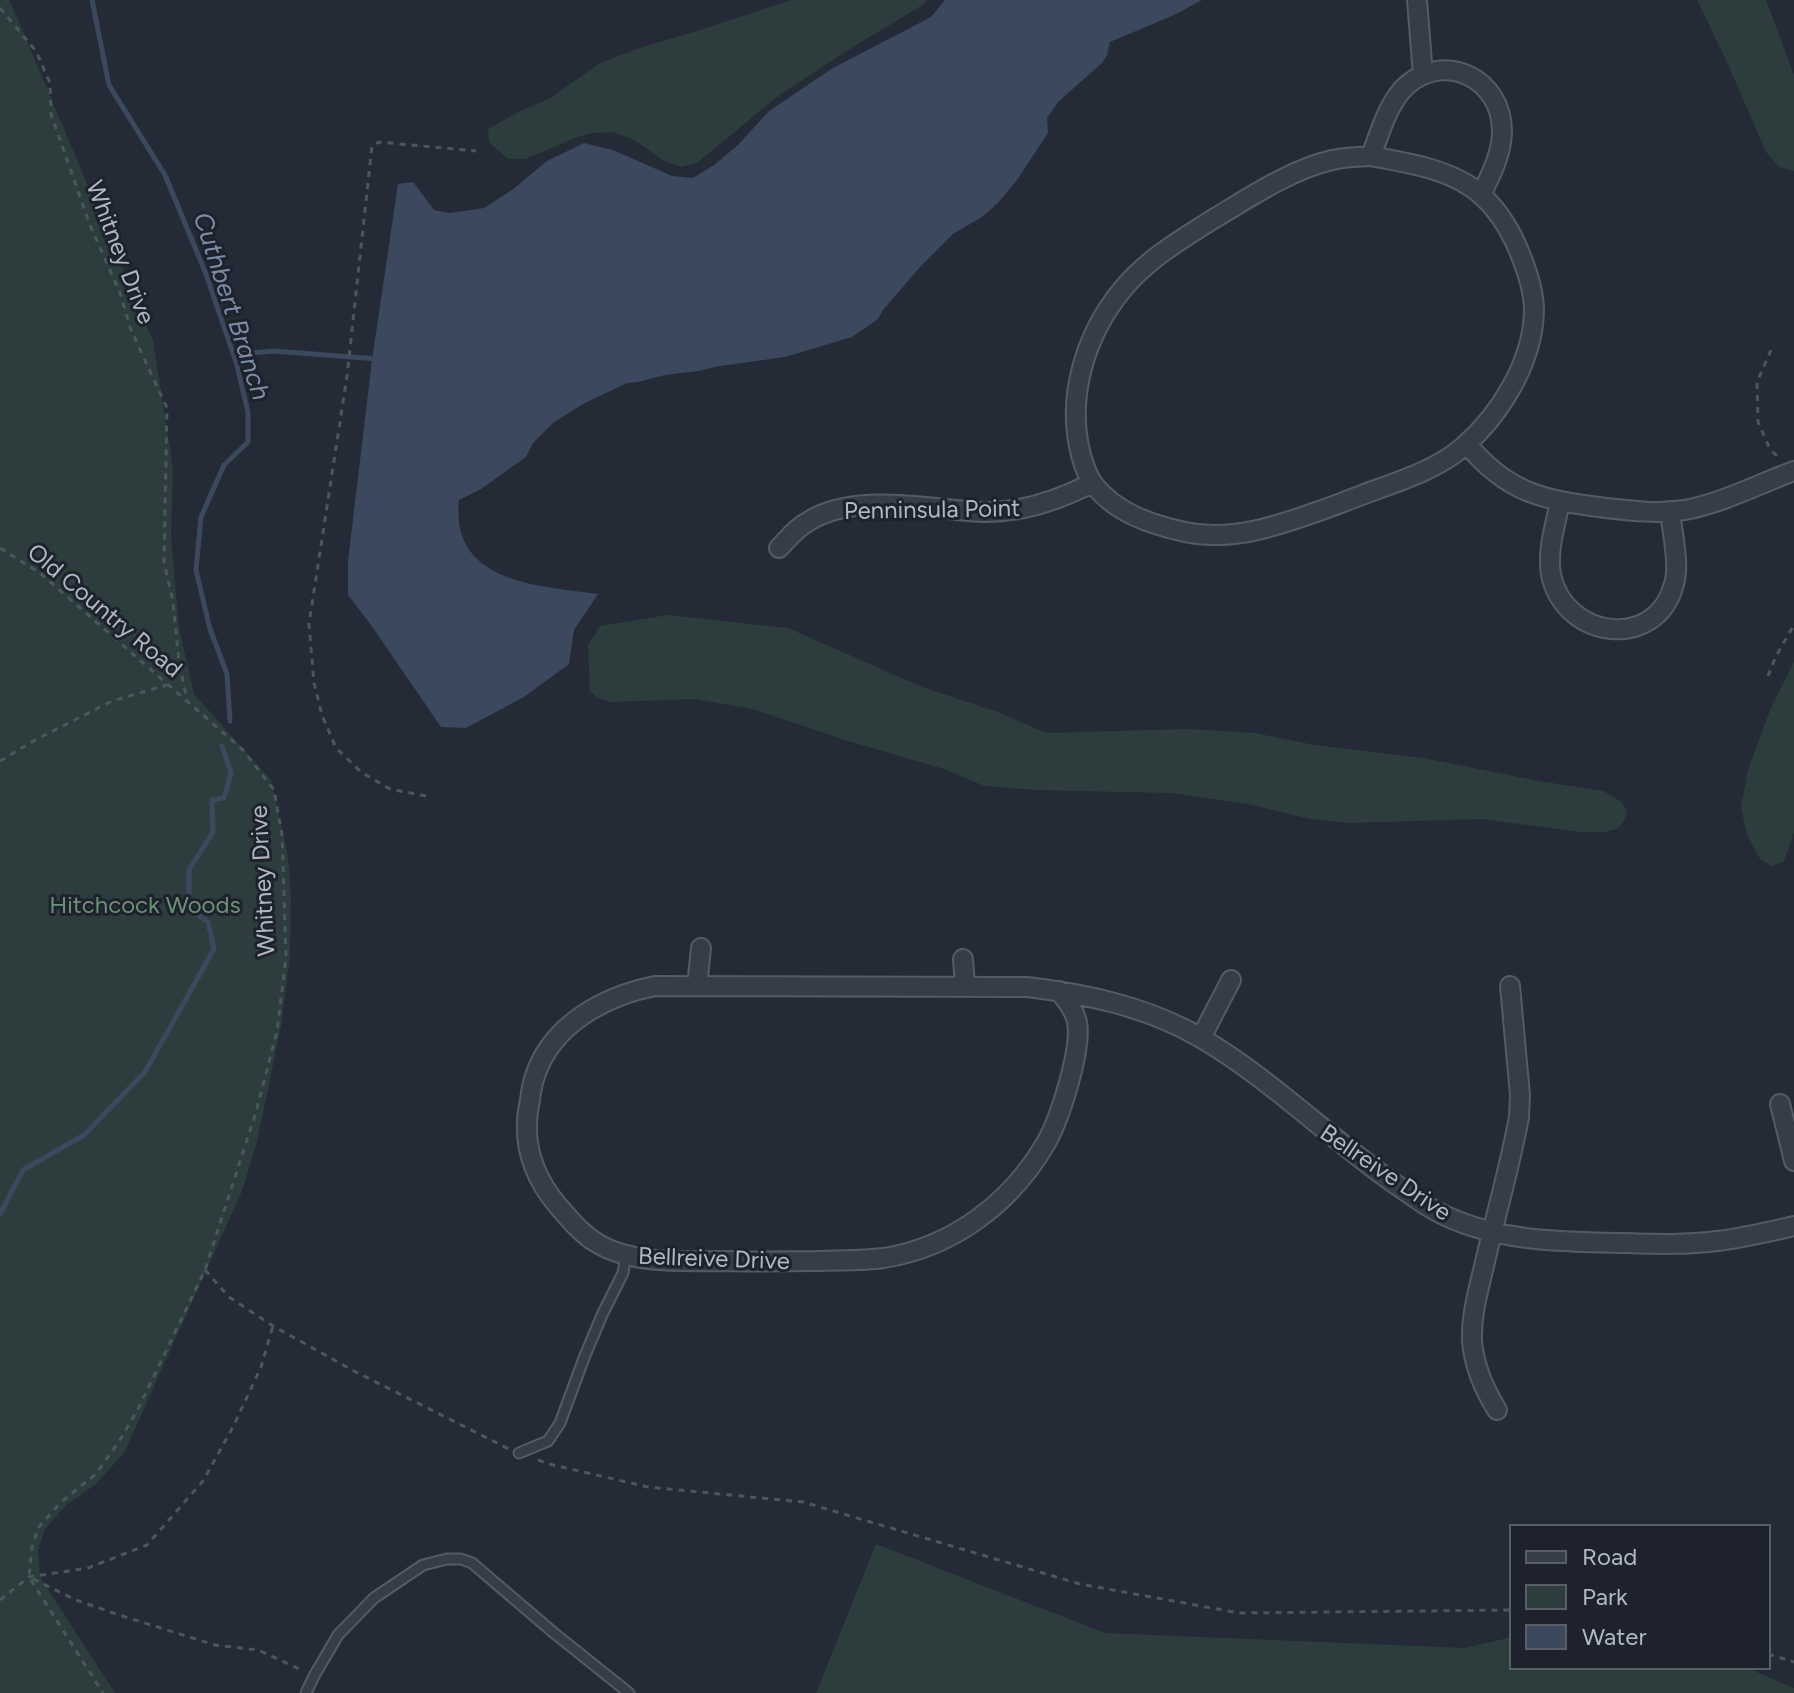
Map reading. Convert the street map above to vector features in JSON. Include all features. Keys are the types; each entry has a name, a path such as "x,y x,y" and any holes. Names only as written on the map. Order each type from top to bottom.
{"street":[{"path":"1417,0 1423,75"},
{"path":"1371,156 1395,101 1409,84 1423,75 1443,71 1466,74 1486,87 1498,105 1501,117 1501,143 1481,195"},
{"path":"1371,156 1425,166 1460,180 1481,195 1512,236 1529,281 1534,310 1528,346 1513,385 1467,444 1445,460 1411,476 1295,519 1252,531 1194,534 1156,525 1140,519 1101,493 1092,483 1075,426 1084,361 1100,324 1123,288 1175,243 1279,181 1333,160 1371,156"},
{"path":"1467,444 1495,474 1532,494 1560,502 1642,512 1706,505 1794,471"},
{"name":"Penninsula Point","path":"779,548 807,522 834,511 889,505 1009,511 1047,502 1092,483"},
{"path":"1560,502 1550,549 1556,590 1562,603 1580,619 1602,628 1614,629 1627,629 1647,621 1657,614 1670,596 1676,574 1670,511"},
{"path":"697,986 701,948"},
{"path":"963,959 965,986"},
{"path":"1201,1038 1231,980"},
{"name":"Bellreive Drive","path":"1059,991 1073,1009 1078,1024 1073,1066 1057,1120 1038,1157 989,1211 970,1225 906,1253 860,1260 688,1261 626,1255 599,1245 586,1236 551,1197 538,1177 529,1153 527,1113 535,1076 550,1047 568,1027 617,996 645,988 697,986 1012,986 1059,991 1091,997 1150,1014 1201,1038 1367,1164 1434,1210 1457,1221 1533,1239 1592,1243 1682,1244 1740,1238 1794,1226"},
{"path":"1497,1410 1485,1390 1476,1362 1472,1321 1519,1117 1520,1095 1510,986"},
{"path":"1780,1104 1794,1161"}],"lane":[{"path":"519,1453 548,1441 560,1423 602,1315 623,1273 626,1255"},
{"path":"306,1693 338,1635 374,1598 423,1565 447,1559 472,1563 629,1693"}],"path":[{"name":"Whitney Drive","path":"0,8 36,51 50,83 51,114 90,225 120,293 131,330 167,408 164,562 187,700 243,750 274,790 282,835 286,957 277,1031 256,1112 205,1270 120,1440 96,1474 60,1503 38,1528 32,1547 29,1577"},
{"path":"426,796 390,789 361,772 336,748 322,715 314,683 309,624 347,376 372,146 379,142 476,151"},
{"path":"1771,350 1757,382 1758,422 1770,449 1779,458"},
{"name":"Old Country Road","path":"0,548 40,573 187,700"},
{"path":"1768,676 1794,625"},
{"path":"0,761 112,701 168,685"},
{"path":"205,1270 229,1297 273,1326 502,1446 549,1464 648,1487 803,1502 1080,1584 1239,1613 1510,1610"},
{"path":"0,1600 29,1577 88,1568 147,1545 203,1481 261,1367 273,1326"},
{"path":"29,1577 76,1600 119,1615 215,1645 258,1650 314,1676"},
{"path":"29,1577 103,1693"},
{"path":"1770,1655 1794,1662"}],"green space":[{"name":"Hitchcock Woods","path":"0,0 9,0 153,341 173,468 171,538 179,628 194,694 271,780 288,856 291,894 290,956 281,1026 257,1142 242,1191 124,1453 95,1485 66,1505 45,1529 38,1549 40,1577 115,1693 0,1693"},
{"path":"791,0 927,0 778,96 697,163 682,167 664,161 636,141 614,132 577,137 525,159 508,159 489,142 488,129 549,99 600,63"},
{"path":"1697,0 1766,0 1794,75 1794,171 1779,167 1766,152"},
{"path":"668,615 788,628 922,687 995,711 1047,733 1187,729 1255,733 1314,745 1423,758 1603,791 1622,802 1627,812 1619,828 1606,832 1581,832 1481,819 1349,823 1311,819 1247,804 1172,793 984,786 944,769 753,709 695,699 611,702 598,698 590,691 588,645 600,626"},
{"path":"1794,662 1794,832 1784,861 1772,866 1760,859 1747,835 1741,807 1748,770 1772,705"},
{"path":"876,1544 1105,1633 1465,1648 1510,1637 1510,1669 1750,1669 1794,1688 1794,1693 816,1693"}],"water":[{"path":"945,0 1202,0 1110,42 1102,63 1058,102 1047,118 1048,133 998,203 982,217 953,234 920,267 878,319 852,337 785,357 627,383 583,404 553,423 533,443 526,457 481,489 459,500 460,528 468,549 483,564 525,583 598,594 574,630 569,664 524,697 466,728 441,727 348,595 348,561 372,360 398,184 413,182 434,210 449,213 484,208 547,161 584,143 613,150 672,176 693,178 738,145 769,111 833,68 931,17"}],"waterway":[{"name":"Cuthbert Branch","path":"92,0 109,85 165,175 206,274 236,362 248,412 248,442 224,465 201,517 196,570 210,629 227,674 230,721"},
{"path":"236,362 241,354 273,351 378,359"},
{"name":"Cuthbert Branch","path":"0,1214 23,1170 84,1135 145,1072 214,949 208,922 189,909 189,870 213,832 212,800 224,798 231,773 222,746"}]}
